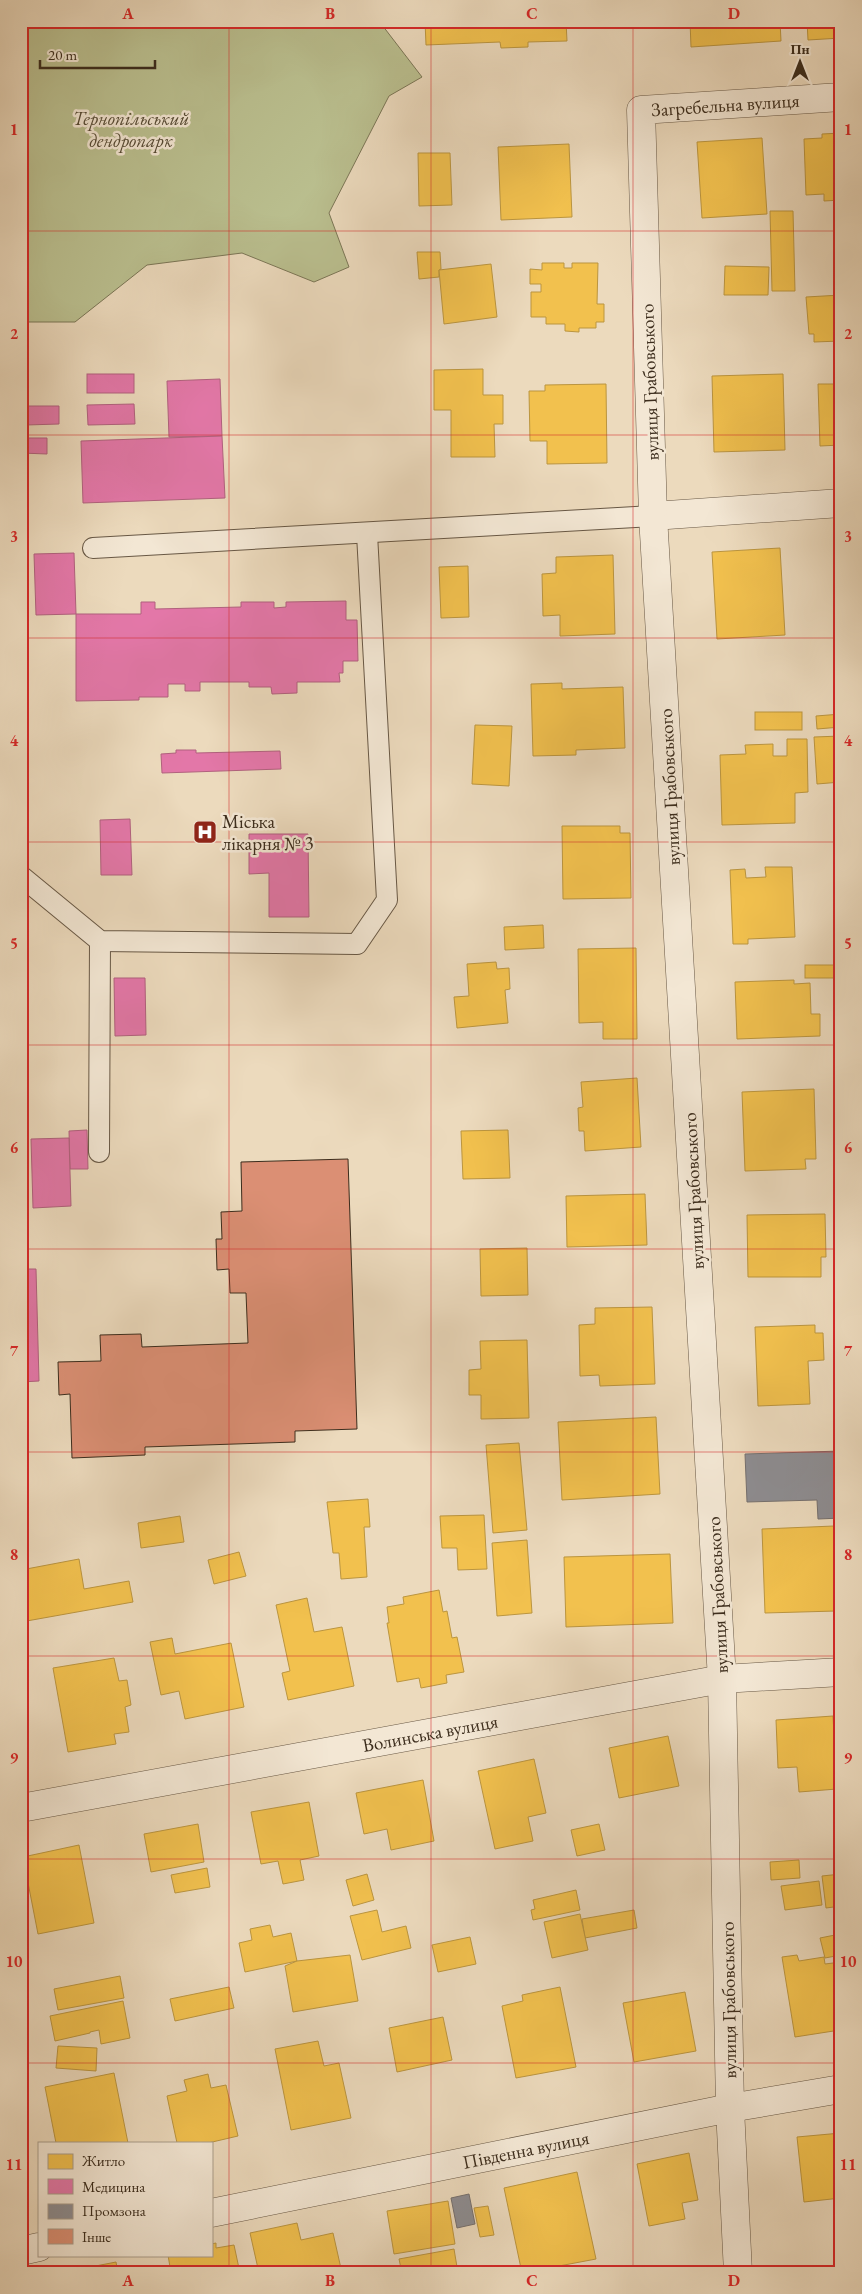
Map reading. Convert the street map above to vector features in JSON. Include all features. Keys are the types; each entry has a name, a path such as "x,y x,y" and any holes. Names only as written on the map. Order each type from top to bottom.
{"street":[{"name":"Загребельна вулиця","path":"641,110 841,97"},
{"name":"вулиця Грабовського","path":"641,110 653,516 722,1678 730,2108 738,2273"},
{"path":"653,516 841,503"},
{"name":"Волинська вулиця","path":"21,1808 722,1678 841,1672"},
{"name":"Південна вулиця","path":"212,2213 730,2108 841,2090"},
{"path":"21,2251 38,2248"}],"lane":[{"path":"93,548 367,534 653,516"},
{"path":"21,876 100,940 356,944 387,900 367,534"},
{"path":"99,1152 100,940"}],"green space":[{"name":"Тернопільський дендропарк","path":"21,21 379,21 422,77 389,96 329,213 349,267 314,282 242,253 147,265 75,322 21,322"}],"building: Житло":[{"path":"425,21 566,21 567,41 528,42 528,47 501,48 500,42 426,45"},
{"path":"690,21 780,21 781,41 691,47"},
{"path":"807,21 841,21 841,38 808,40"},
{"path":"841,133 841,200 824,201 824,194 806,195 804,139 822,138 822,134"},
{"path":"762,138 767,214 702,218 697,142"},
{"path":"569,144 572,217 501,220 498,147"},
{"path":"418,153 450,153 452,205 419,206"},
{"path":"770,211 793,211 795,291 772,291"},
{"path":"417,252 440,252 441,269 439,270 439,277 419,279"},
{"path":"542,263 564,263 564,268 572,268 572,263 598,263 597,304 604,304 604,322 596,322 596,328 579,328 579,332 565,331 565,324 546,324 546,317 531,317 531,292 541,292 541,284 530,284 530,269 542,270"},
{"path":"491,264 497,317 444,324 439,270"},
{"path":"725,266 769,267 768,295 724,295"},
{"path":"841,295 841,341 814,342 814,334 809,334 806,297"},
{"path":"483,369 483,395 503,395 503,424 494,424 495,457 451,457 451,410 434,410 434,370"},
{"path":"783,374 785,450 714,452 712,376"},
{"path":"606,384 607,463 547,464 547,441 530,441 529,391 545,391 545,385"},
{"path":"818,384 841,384 841,445 820,446"},
{"path":"780,548 785,635 717,639 712,552"},
{"path":"836,548 841,548 841,601 837,601"},
{"path":"613,555 615,634 560,636 560,615 543,616 542,574 556,573 556,557"},
{"path":"468,566 469,617 441,618 439,567"},
{"path":"562,683 562,689 623,687 625,748 576,750 576,755 533,756 531,684"},
{"path":"755,712 802,712 802,730 755,730"},
{"path":"841,714 841,727 817,729 816,716"},
{"path":"475,725 512,726 509,786 472,784"},
{"path":"841,736 841,782 817,784 814,737"},
{"path":"787,739 807,739 808,792 795,793 795,823 722,825 720,755 746,754 745,745 773,744 773,756 787,756"},
{"path":"562,826 620,826 620,833 630,833 631,898 563,899"},
{"path":"765,867 792,867 795,937 748,939 748,944 733,944 730,870 745,869 746,878 766,877"},
{"path":"543,925 544,948 505,950 504,927"},
{"path":"636,948 637,1039 603,1039 603,1022 579,1023 578,949"},
{"path":"496,962 497,969 509,968 510,989 505,990 508,1023 457,1028 454,997 469,996 467,964"},
{"path":"805,965 835,965 835,978 805,978"},
{"path":"794,980 794,984 810,983 811,1014 820,1014 820,1036 737,1039 735,982"},
{"path":"637,1078 641,1147 585,1151 584,1131 579,1131 578,1108 583,1107 581,1082"},
{"path":"814,1089 816,1159 805,1159 806,1169 745,1171 742,1092"},
{"path":"508,1130 510,1178 463,1179 461,1131"},
{"path":"645,1194 647,1245 567,1247 566,1196"},
{"path":"825,1214 826,1257 821,1257 821,1277 748,1277 747,1215"},
{"path":"527,1248 528,1295 481,1296 480,1249"},
{"path":"652,1307 655,1384 600,1386 599,1375 580,1376 579,1325 595,1324 595,1308"},
{"path":"815,1325 815,1333 823,1333 824,1360 808,1361 810,1404 758,1406 755,1327"},
{"path":"527,1340 529,1418 481,1419 481,1395 469,1395 469,1370 481,1369 480,1341"},
{"path":"656,1417 660,1494 562,1500 558,1422"},
{"path":"519,1443 527,1530 493,1533 486,1445"},
{"path":"368,1499 370,1527 364,1527 367,1577 341,1579 339,1553 333,1553 327,1502"},
{"path":"484,1515 487,1569 458,1570 457,1548 442,1548 440,1516"},
{"path":"180,1516 184,1542 141,1548 138,1523"},
{"path":"834,1526 836,1611 765,1613 762,1529"},
{"path":"527,1540 532,1613 497,1616 492,1543"},
{"path":"239,1552 246,1576 214,1584 208,1560"},
{"path":"670,1554 673,1623 566,1627 564,1557"},
{"path":"79,1559 84,1589 129,1581 133,1602 21,1622 21,1570"},
{"path":"439,1590 443,1612 447,1611 452,1638 457,1637 464,1672 446,1675 447,1683 421,1688 419,1678 397,1682 387,1623 389,1623 387,1607 404,1604 403,1597"},
{"path":"307,1598 314,1632 342,1627 354,1686 288,1700 282,1673 290,1671 276,1605"},
{"path":"172,1638 175,1654 231,1643 244,1707 185,1719 179,1691 161,1695 150,1642"},
{"path":"114,1658 119,1681 127,1680 131,1705 125,1707 129,1732 114,1734 116,1744 68,1752 53,1668"},
{"path":"833,1716 837,1789 799,1792 797,1767 778,1768 776,1720"},
{"path":"668,1736 679,1786 619,1798 609,1748"},
{"path":"534,1759 546,1813 528,1817 533,1841 495,1849 478,1771"},
{"path":"423,1780 434,1841 391,1850 387,1829 364,1834 356,1793"},
{"path":"309,1802 319,1856 300,1860 304,1880 283,1884 278,1861 261,1864 251,1812"},
{"path":"198,1824 204,1862 151,1872 144,1834"},
{"path":"599,1824 605,1850 577,1856 571,1830"},
{"path":"79,1845 94,1923 38,1934 23,1857"},
{"path":"799,1860 800,1878 771,1880 770,1862"},
{"path":"207,1868 210,1887 175,1893 171,1875"},
{"path":"367,1874 374,1900 353,1906 346,1880"},
{"path":"841,1874 841,1906 826,1908 822,1876"},
{"path":"819,1881 822,1905 785,1910 781,1886"},
{"path":"576,1890 580,1910 533,1920 531,1910 535,1909 533,1900"},
{"path":"377,1910 382,1932 406,1926 411,1948 362,1960 350,1916"},
{"path":"634,1910 637,1928 585,1938 582,1919"},
{"path":"580,1914 588,1950 552,1958 544,1922"},
{"path":"270,1925 273,1937 291,1933 297,1961 245,1972 239,1943 252,1940 250,1929"},
{"path":"840,1934 841,1955 825,1958 820,1938"},
{"path":"470,1937 476,1964 438,1972 432,1945"},
{"path":"350,1955 358,2001 293,2012 285,1966 297,1961"},
{"path":"797,1955 799,1961 824,1957 825,1964 841,1962 841,2011 837,2012 840,2030 795,2037 782,1957"},
{"path":"120,1976 124,1998 58,2010 54,1989"},
{"path":"229,1987 234,2008 175,2021 170,1999"},
{"path":"560,1987 576,2067 516,2078 502,2006 523,2001 522,1995"},
{"path":"685,1992 696,2051 634,2062 623,2003"},
{"path":"123,2001 130,2038 101,2044 99,2030 55,2041 50,2016"},
{"path":"443,2017 452,2060 397,2072 389,2028"},
{"path":"318,2041 324,2066 339,2063 351,2118 291,2130 275,2049"},
{"path":"58,2046 97,2048 96,2071 56,2068"},
{"path":"114,2073 128,2142 56,2142 45,2087"},
{"path":"208,2074 211,2088 226,2085 238,2136 212,2142 177,2142 167,2096 187,2091 184,2080"},
{"path":"841,2133 841,2198 804,2202 797,2137"},
{"path":"689,2153 698,2200 682,2203 685,2219 649,2226 637,2164"},
{"path":"577,2172 596,2259 522,2273 504,2188"},
{"path":"448,2201 455,2244 394,2254 387,2211"},
{"path":"488,2206 494,2235 480,2237 474,2208"},
{"path":"297,2223 301,2240 333,2233 342,2273 259,2273 250,2233"},
{"path":"837,2241 841,2241 841,2273 839,2273"},
{"path":"216,2243 216,2248 234,2245 240,2273 171,2273 168,2256 212,2256 212,2244"},
{"path":"454,2249 458,2273 402,2273 399,2259"},
{"path":"116,2262 118,2273 60,2273"}],"building: Медицина":[{"path":"87,374 134,374 134,393 87,393"},
{"path":"220,379 222,436 169,437 167,381"},
{"path":"134,404 135,424 88,425 87,405"},
{"path":"25,406 59,406 59,424 26,425"},
{"path":"222,436 225,498 83,503 81,441"},
{"path":"21,438 47,438 47,454 21,453"},
{"path":"74,553 76,614 36,615 34,554"},
{"path":"346,601 346,620 357,620 358,661 343,661 343,673 339,673 340,682 297,682 297,693 272,694 271,687 249,687 249,682 200,682 200,691 185,691 185,684 168,684 168,697 139,697 139,700 76,701 76,614 141,614 141,602 155,602 155,609 241,607 241,602 274,602 274,608 286,607 286,602"},
{"path":"176,750 196,750 196,753 280,751 281,769 162,773 161,754 176,753"},
{"path":"130,819 132,875 101,875 100,820"},
{"path":"249,834 308,834 309,917 269,917 269,873 249,874"},
{"path":"114,978 145,978 146,1035 115,1036"},
{"path":"87,1130 88,1169 70,1169 69,1131"},
{"path":"69,1138 71,1206 33,1208 31,1139"},
{"path":"21,1139 23,1139 25,1202 21,1202"},
{"path":"21,1269 36,1269 39,1381 21,1382"}],"building: Промзона":[{"path":"841,1451 841,1518 818,1519 817,1500 747,1502 745,1454"},
{"path":"469,2194 475,2224 457,2228 451,2198"}],"building: Інше":[{"path":"348,1159 357,1429 295,1431 295,1442 145,1447 145,1455 72,1458 70,1394 59,1395 58,1362 101,1361 100,1335 141,1334 142,1347 248,1343 246,1293 230,1293 229,1269 217,1270 216,1239 222,1239 221,1212 242,1211 241,1162"}],"place":[{"name":"Міська лікарня № 3","path":"205,832"}]}
